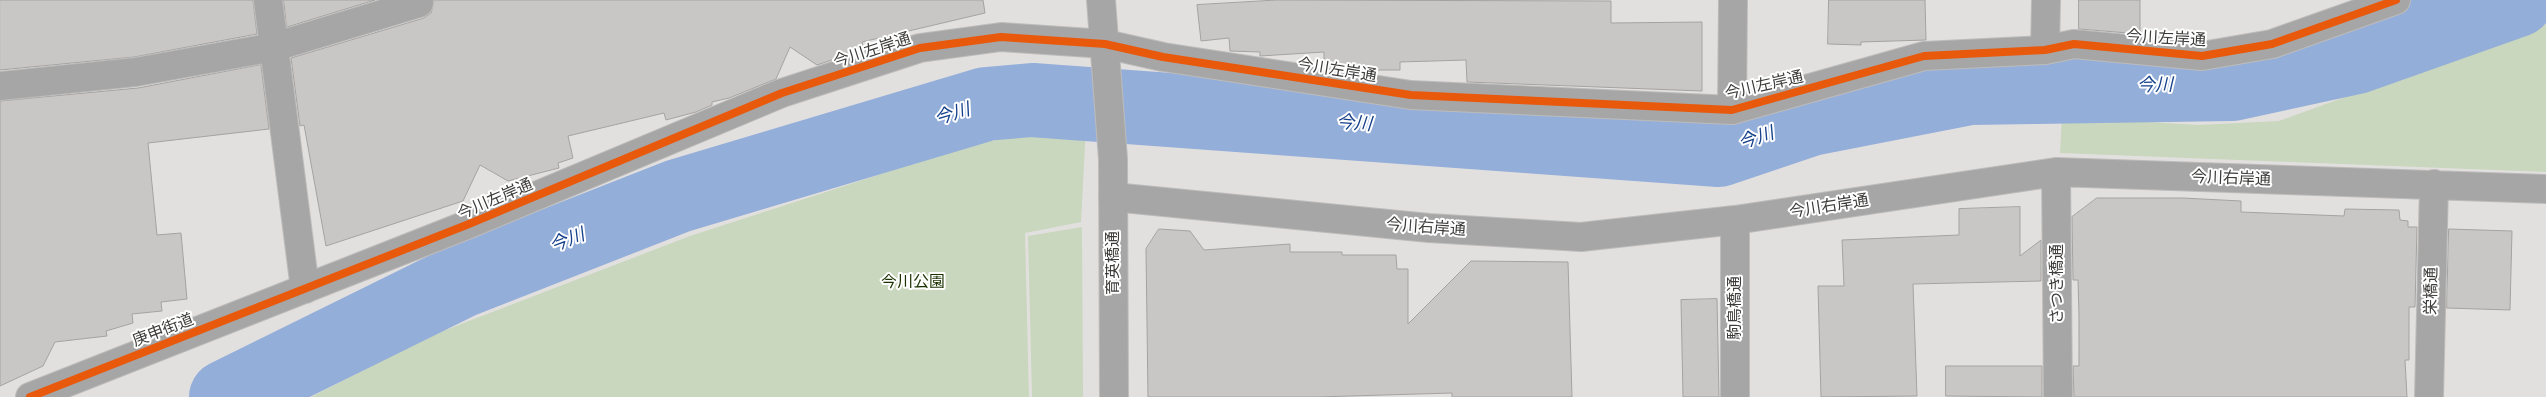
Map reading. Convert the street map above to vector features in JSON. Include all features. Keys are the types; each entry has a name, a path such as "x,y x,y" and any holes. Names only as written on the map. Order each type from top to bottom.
{"street":[{"path":"268,0 305,289"},
{"name":"育英橋通","path":"1101,0 1111,128 1114,397"},
{"path":"1732,0 1732,110"},
{"path":"2046,0 2046,50"},
{"name":"今川左岸通","path":"305,289 470,224 782,93 920,48 1001,36 1105,44 1163,58 1411,95 1732,110 1924,56 2046,50 2074,44 2202,56 2272,44 2358,8 2396,0"},
{"path":"0,86 136,72 274,47 420,3"},
{"name":"今川右岸通","path":"1113,197 1429,228 1581,237 1735,220 2056,172 2546,189"},
{"name":"さつき橋通","path":"2056,172 2058,397"},
{"name":"栄橋通","path":"2429,397 2434,184"},
{"name":"駒鳥橋通","path":"1735,220 1735,397"},
{"name":"庚申街道","path":"30,397 305,289"}],"green space":[{"path":"2546,24 2546,172 2060,153 2062,117 2199,125 2279,121"},
{"name":"今川公園","path":"1086,127 1081,222 1025,233 1029,397 311,397 430,336 690,236 977,143"},
{"path":"1082,227 1083,397 1032,397 1028,236"}],"building":[{"path":"0,0 253,0 257,34 134,57 0,70"},
{"path":"284,0 375,0 287,27"},
{"path":"434,0 983,0 985,13 862,42 864,49 817,65 790,47 776,79 729,98 712,102 712,105 696,112 666,120 664,113 568,136 573,158 558,163 559,168 508,181 480,165 463,201 326,246 304,125 300,126 291,58 424,18 431,13"},
{"path":"1277,0 1611,1 1611,23 1702,22 1702,91 1467,82 1466,60 1400,62 1400,70 1363,70 1363,65 1324,66 1324,52 1260,56 1260,52 1230,51 1229,38 1201,41 1197,5"},
{"path":"1829,0 1925,0 1926,40 1861,42 1861,45 1828,44"},
{"path":"2079,0 2140,0 2140,34 2079,29"},
{"path":"261,65 269,129 148,143 157,235 181,233 187,299 161,302 162,311 132,314 133,323 106,331 107,336 55,342 43,366 0,386 0,101 138,88"},
{"path":"2097,198 2183,198 2241,201 2241,212 2344,216 2345,209 2399,210 2400,220 2408,221 2408,227 2417,227 2415,307 2409,307 2409,360 2405,360 2407,397 2074,397 2073,366 2079,366 2079,316 2078,280 2073,280 2072,217"},
{"path":"2020,207 2020,256 2041,240 2041,281 1913,284 1917,396 1821,397 1818,286 1844,286 1842,240 1959,235 1959,209"},
{"path":"1159,229 1190,231 1204,250 1290,244 1290,252 1342,252 1342,255 1396,255 1397,269 1408,269 1408,324 1471,261 1568,262 1572,397 1452,397 1452,393 1317,397 1148,397 1146,249"},
{"path":"2449,229 2512,231 2510,310 2447,308"},
{"path":"1717,299 1719,397 1683,397 1681,300"},
{"path":"1946,366 2042,366 2042,397 1946,396"}],"waterway":[{"name":"今川","path":"226,397 461,281 678,196 986,104 1032,100 1719,150 1811,119 1970,88 2232,84 2356,57 2517,0"}],"cycle path":[{"path":"30,397 469,224 782,93 920,48 1001,37 1105,44 1163,57 1411,95 1732,110 1924,56 2045,50 2074,44 2202,56 2272,44 2396,0"}]}
